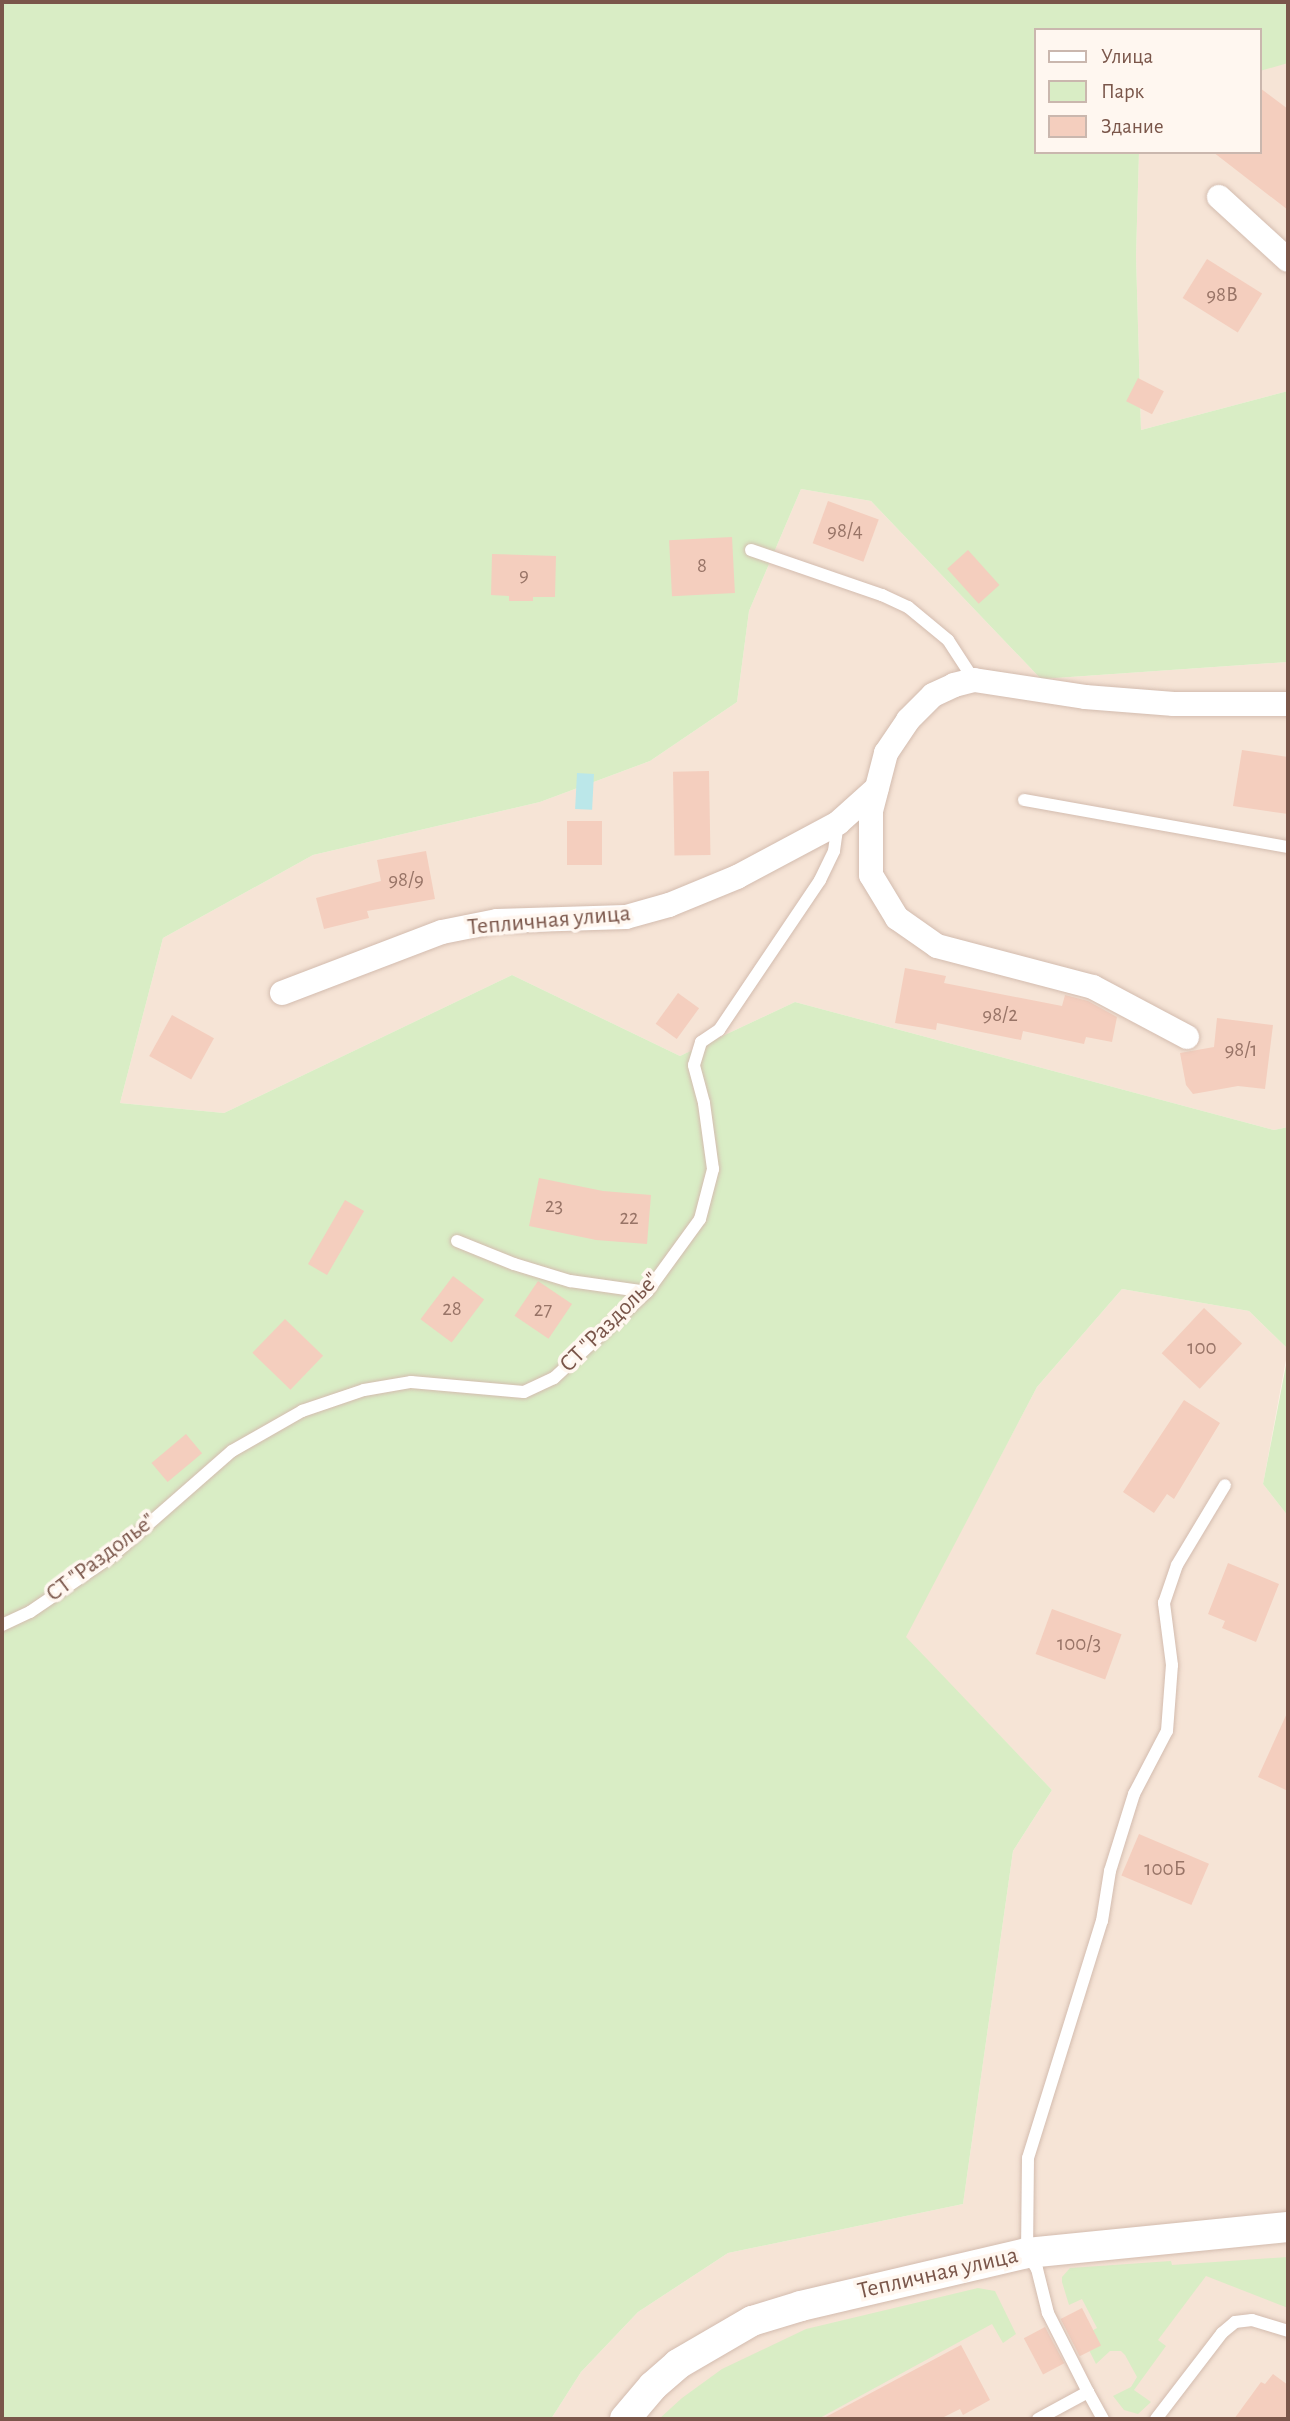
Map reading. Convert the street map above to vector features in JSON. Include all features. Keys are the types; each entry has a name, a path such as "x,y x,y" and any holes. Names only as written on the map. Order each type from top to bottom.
{"street":[{"path":"1219,197 1288,260"},
{"path":"1187,1037 1093,987 937,946 897,918 872,875 871,811 886,752 908,720 933,695 954,685 974,680 1085,697 1174,704 1288,704"},
{"name":"Тепличная улица","path":"282,993 442,932 498,921 625,917 670,905 737,877 838,823 877,788"},
{"name":"Тепличная улица","path":"625,2419 653,2386 678,2364 752,2321 801,2306 1027,2253 1288,2227"}],"lane":[{"path":"751,550 882,595 908,607 948,640 974,680"},
{"path":"1024,800 1288,846"},
{"name":"СТ \"Раздолье\"","path":"2,1625 30,1612 112,1556 232,1451 302,1411 365,1390 411,1382 524,1392 554,1378 647,1292 700,1219 713,1169 704,1103 694,1065 701,1042 719,1030 820,880 834,851 838,823"},
{"path":"457,1241 514,1264 570,1281 647,1292"},
{"path":"1102,2419 1048,2313 1037,2269 1027,2253 1028,2158 1102,1921 1110,1871 1135,1794 1167,1731 1172,1665 1164,1603 1177,1564 1225,1485"},
{"path":"1156,2419 1222,2333 1235,2322 1252,2320 1288,2331"},
{"path":"1038,2419 1088,2392"}],"shaded area":[{"path":"1284,61 1288,63 1288,391 1141,430 1136,256 1139,154 1262,154 1262,70"},
{"path":"801,489 871,501 1041,679 1288,662 1288,1127 1274,1130 795,1002 680,1056 512,975 224,1113 120,1103 163,938 313,855 540,802 650,761 737,702 749,611"},
{"path":"1122,1289 1249,1311 1288,1349 1263,1484 1288,1516 1288,2419 551,2419 581,2372 638,2312 728,2253 963,2204 1013,1851 1052,1790 905,1637 1037,1387"}],"green space":[{"path":"2,2 1288,2 1288,63 1262,70 1262,28 1034,28 1034,154 1139,154 1136,256 1141,430 1288,391 1288,662 1041,679 871,501 801,489 749,611 737,702 650,761 540,802 313,855 163,938 120,1103 224,1113 512,975 680,1056 795,1002 1274,1130 1288,1127 1288,1349 1249,1311 1122,1289 1037,1387 906,1637 1052,1790 1013,1851 963,2204 728,2253 638,2312 581,2372 551,2419 2,2419"},
{"path":"1288,1355 1288,1516 1263,1484"},
{"path":"1288,2257 1288,2308 1206,2276 1158,2340 1166,2346 1134,2390 1151,2402 1138,2414 1124,2410 1113,2396 1131,2387 1137,2377 1125,2355 1121,2351 1110,2351 1096,2364 1082,2336 1097,2328 1082,2299 1069,2305 1062,2282 1062,2277 1070,2268 1171,2261 1172,2265"},
{"path":"978,2288 995,2291 1016,2334 1003,2343 992,2324 818,2419 659,2419 682,2398 722,2369 806,2329"}],"water":[{"path":"577,773 594,774 592,810 575,809"}],"building":[{"path":"1262,90 1288,109 1288,210 1216,154 1262,154"},
{"path":"1207,259 1262,293 1238,332 1183,298"},
{"path":"1138,378 1164,391 1152,414 1126,401"},
{"path":"828,501 879,519 863,562 813,543"},
{"path":"732,537 735,593 672,596 669,540"},
{"path":"968,550 999,585 979,604 947,569"},
{"path":"492,554 556,556 555,597 509,601 509,596 491,595"},
{"path":"1242,750 1288,757 1288,814 1233,806"},
{"path":"709,771 710,855 674,856 673,772"},
{"path":"567,821 602,821 602,865 567,865"},
{"path":"426,851 435,899 367,911 369,918 324,929 316,898 381,881 377,860"},
{"path":"905,968 946,976 944,983 1062,1006 1065,995 1088,1001 1117,1017 1112,1042 1086,1037 1084,1044 1023,1031 1021,1040 937,1023 936,1030 895,1023"},
{"path":"678,993 699,1008 677,1039 656,1024"},
{"path":"172,1015 214,1038 191,1079 149,1056"},
{"path":"1217,1018 1273,1025 1265,1089 1238,1086 1193,1094 1186,1085 1180,1053 1214,1047"},
{"path":"539,1178 603,1191 651,1195 647,1244 596,1240 529,1226"},
{"path":"345,1200 364,1211 327,1275 308,1264"},
{"path":"453,1276 484,1299 452,1343 421,1319"},
{"path":"538,1281 572,1304 549,1339 515,1316"},
{"path":"1204,1308 1242,1343 1200,1389 1162,1353"},
{"path":"285,1319 323,1356 290,1390 252,1353"},
{"path":"1184,1400 1220,1423 1174,1499 1167,1494 1154,1513 1123,1492"},
{"path":"186,1434 202,1453 168,1482 152,1463"},
{"path":"1228,1563 1279,1584 1256,1642 1222,1628 1225,1621 1208,1614"},
{"path":"1052,1609 1122,1634 1105,1679 1036,1654"},
{"path":"1288,1711 1288,1791 1258,1777"},
{"path":"1139,1834 1209,1864 1191,1905 1121,1875"},
{"path":"1082,2308 1101,2345 1080,2356 1061,2319"},
{"path":"1045,2327 1064,2363 1043,2374 1024,2338"},
{"path":"961,2345 990,2400 963,2415 960,2409 940,2419 822,2419"},
{"path":"1273,2374 1288,2385 1288,2419 1234,2419 1261,2382 1265,2384"}]}
